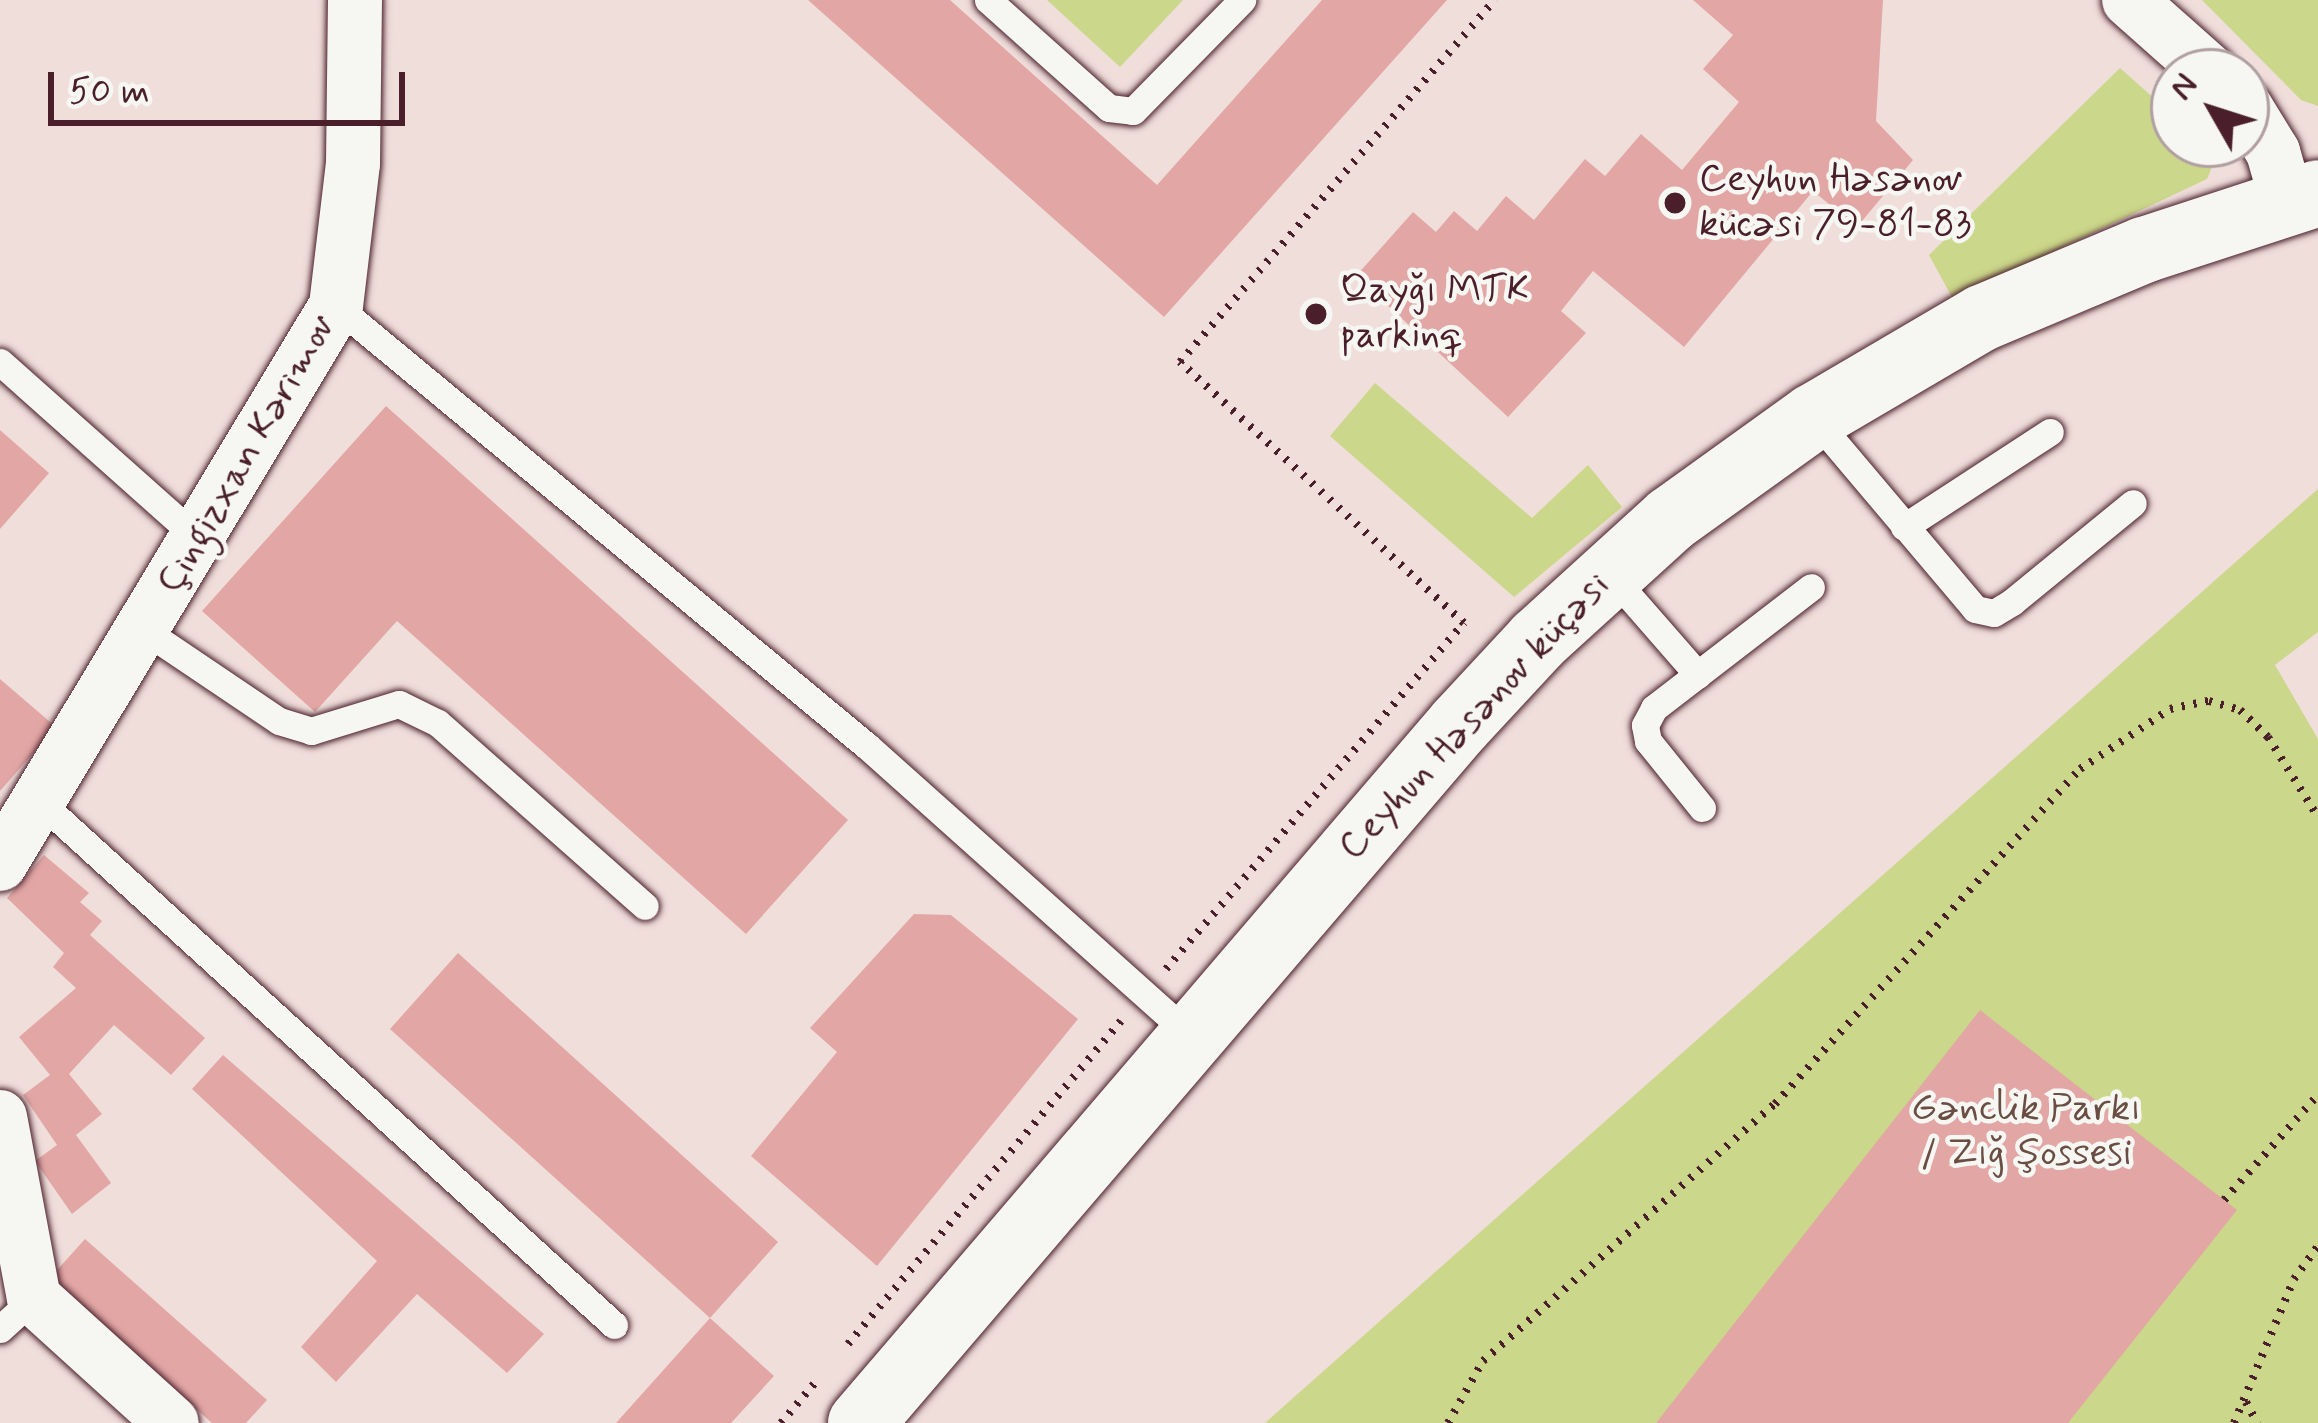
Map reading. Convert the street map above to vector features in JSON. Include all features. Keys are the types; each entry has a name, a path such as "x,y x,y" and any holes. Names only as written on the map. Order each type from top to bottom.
{"main road":[{"name":"Ceyhun Həsənov küçəsi","path":"861,1423 1166,1015 1609,573 1813,417 1982,318 2144,250 2302,197"}],"street":[{"name":"Çingizxan Kərimov","path":"0,864 147,632 336,306 353,163 355,0"},
{"path":"2129,0 2183,48"},
{"path":"2270,147 2302,197"},
{"path":"0,1117 24,1277 17,1313 172,1423"}],"lane":[{"path":"988,0 1109,108 1133,111 1242,0"},
{"path":"336,306 867,746 1166,1015"},
{"path":"0,362 201,541"},
{"path":"1813,417 1975,609 1994,613 2133,503"},
{"path":"1904,526 2050,432"},
{"path":"1609,573 1698,675"},
{"path":"1702,808 1648,741 1645,724 1810,586"},
{"path":"147,632 279,721 311,731 399,704 438,722 645,907"},
{"path":"39,801 614,1325"}],"path":[{"path":"841,1352 1166,1015 1464,623 1180,362 1495,0"},
{"path":"1448,1423 1484,1361 1775,1104 2080,769 2170,709 2209,701 2240,710 2268,737 2318,817"},
{"path":"2224,1200 2318,1095"},
{"path":"2234,1423 2294,1279 2318,1246"},
{"path":"781,1423 826,1370"},
{"path":"2246,1401 2257,1423"}],"green space":[{"path":"1047,0 1183,0 1120,67"},
{"path":"2202,0 2318,0 2318,106 2301,100 2270,69 2270,48 2250,48"},
{"path":"2120,68 2150,95 2150,168 2212,168 2207,179 1953,299 1929,255"},
{"path":"1375,383 1532,518 1588,465 1622,507 1514,597 1330,436"},
{"name":"Gənclik Parkı / Zığ şossesi","path":"2318,489 2318,632 2275,665 2318,739 2318,1423 1265,1423"}],"building":[{"path":"808,0 950,0 1157,185 1322,0 1447,0 1164,317"},
{"name":"Ceyhun Həsənov kücəsi 79-81-83","path":"1693,0 1883,0 1876,121 1913,160 1857,227 1813,191 1684,347 1593,271 1561,311 1586,333 1508,417 1356,276 1413,212 1436,232 1454,211 1477,231 1506,196 1534,220 1585,159 1605,176 1641,134 1682,170 1739,102 1703,69 1733,35"},
{"path":"386,406 848,820 746,934 397,621 315,712 202,611"},
{"path":"0,430 49,473 0,529"},
{"path":"0,679 56,727 0,791"},
{"path":"44,855 89,893 80,902 102,921 90,935 205,1038 171,1075 114,1025 69,1074 102,1114 76,1135 111,1183 72,1214 35,1161 57,1145 23,1095 50,1075 19,1037 76,988 53,967 64,953 7,898"},
{"path":"914,914 951,915 1078,1019 877,1266 751,1156 837,1052 810,1028"},
{"path":"458,953 778,1242 710,1318 390,1029"},
{"path":"1980,1010 2237,1210 2068,1423 1656,1423"},
{"path":"223,1055 544,1334 507,1373 417,1294 336,1382 301,1347 377,1261 192,1089"},
{"path":"85,1239 267,1400 246,1423 212,1423 49,1279"},
{"path":"710,1318 774,1376 731,1423 616,1423"}],"place":[{"name":"Ceyhun Həsənov kücəsi 79-81-83","path":"1675,203"},
{"name":"Qayğı MTK parkinq","path":"1316,314"}]}
